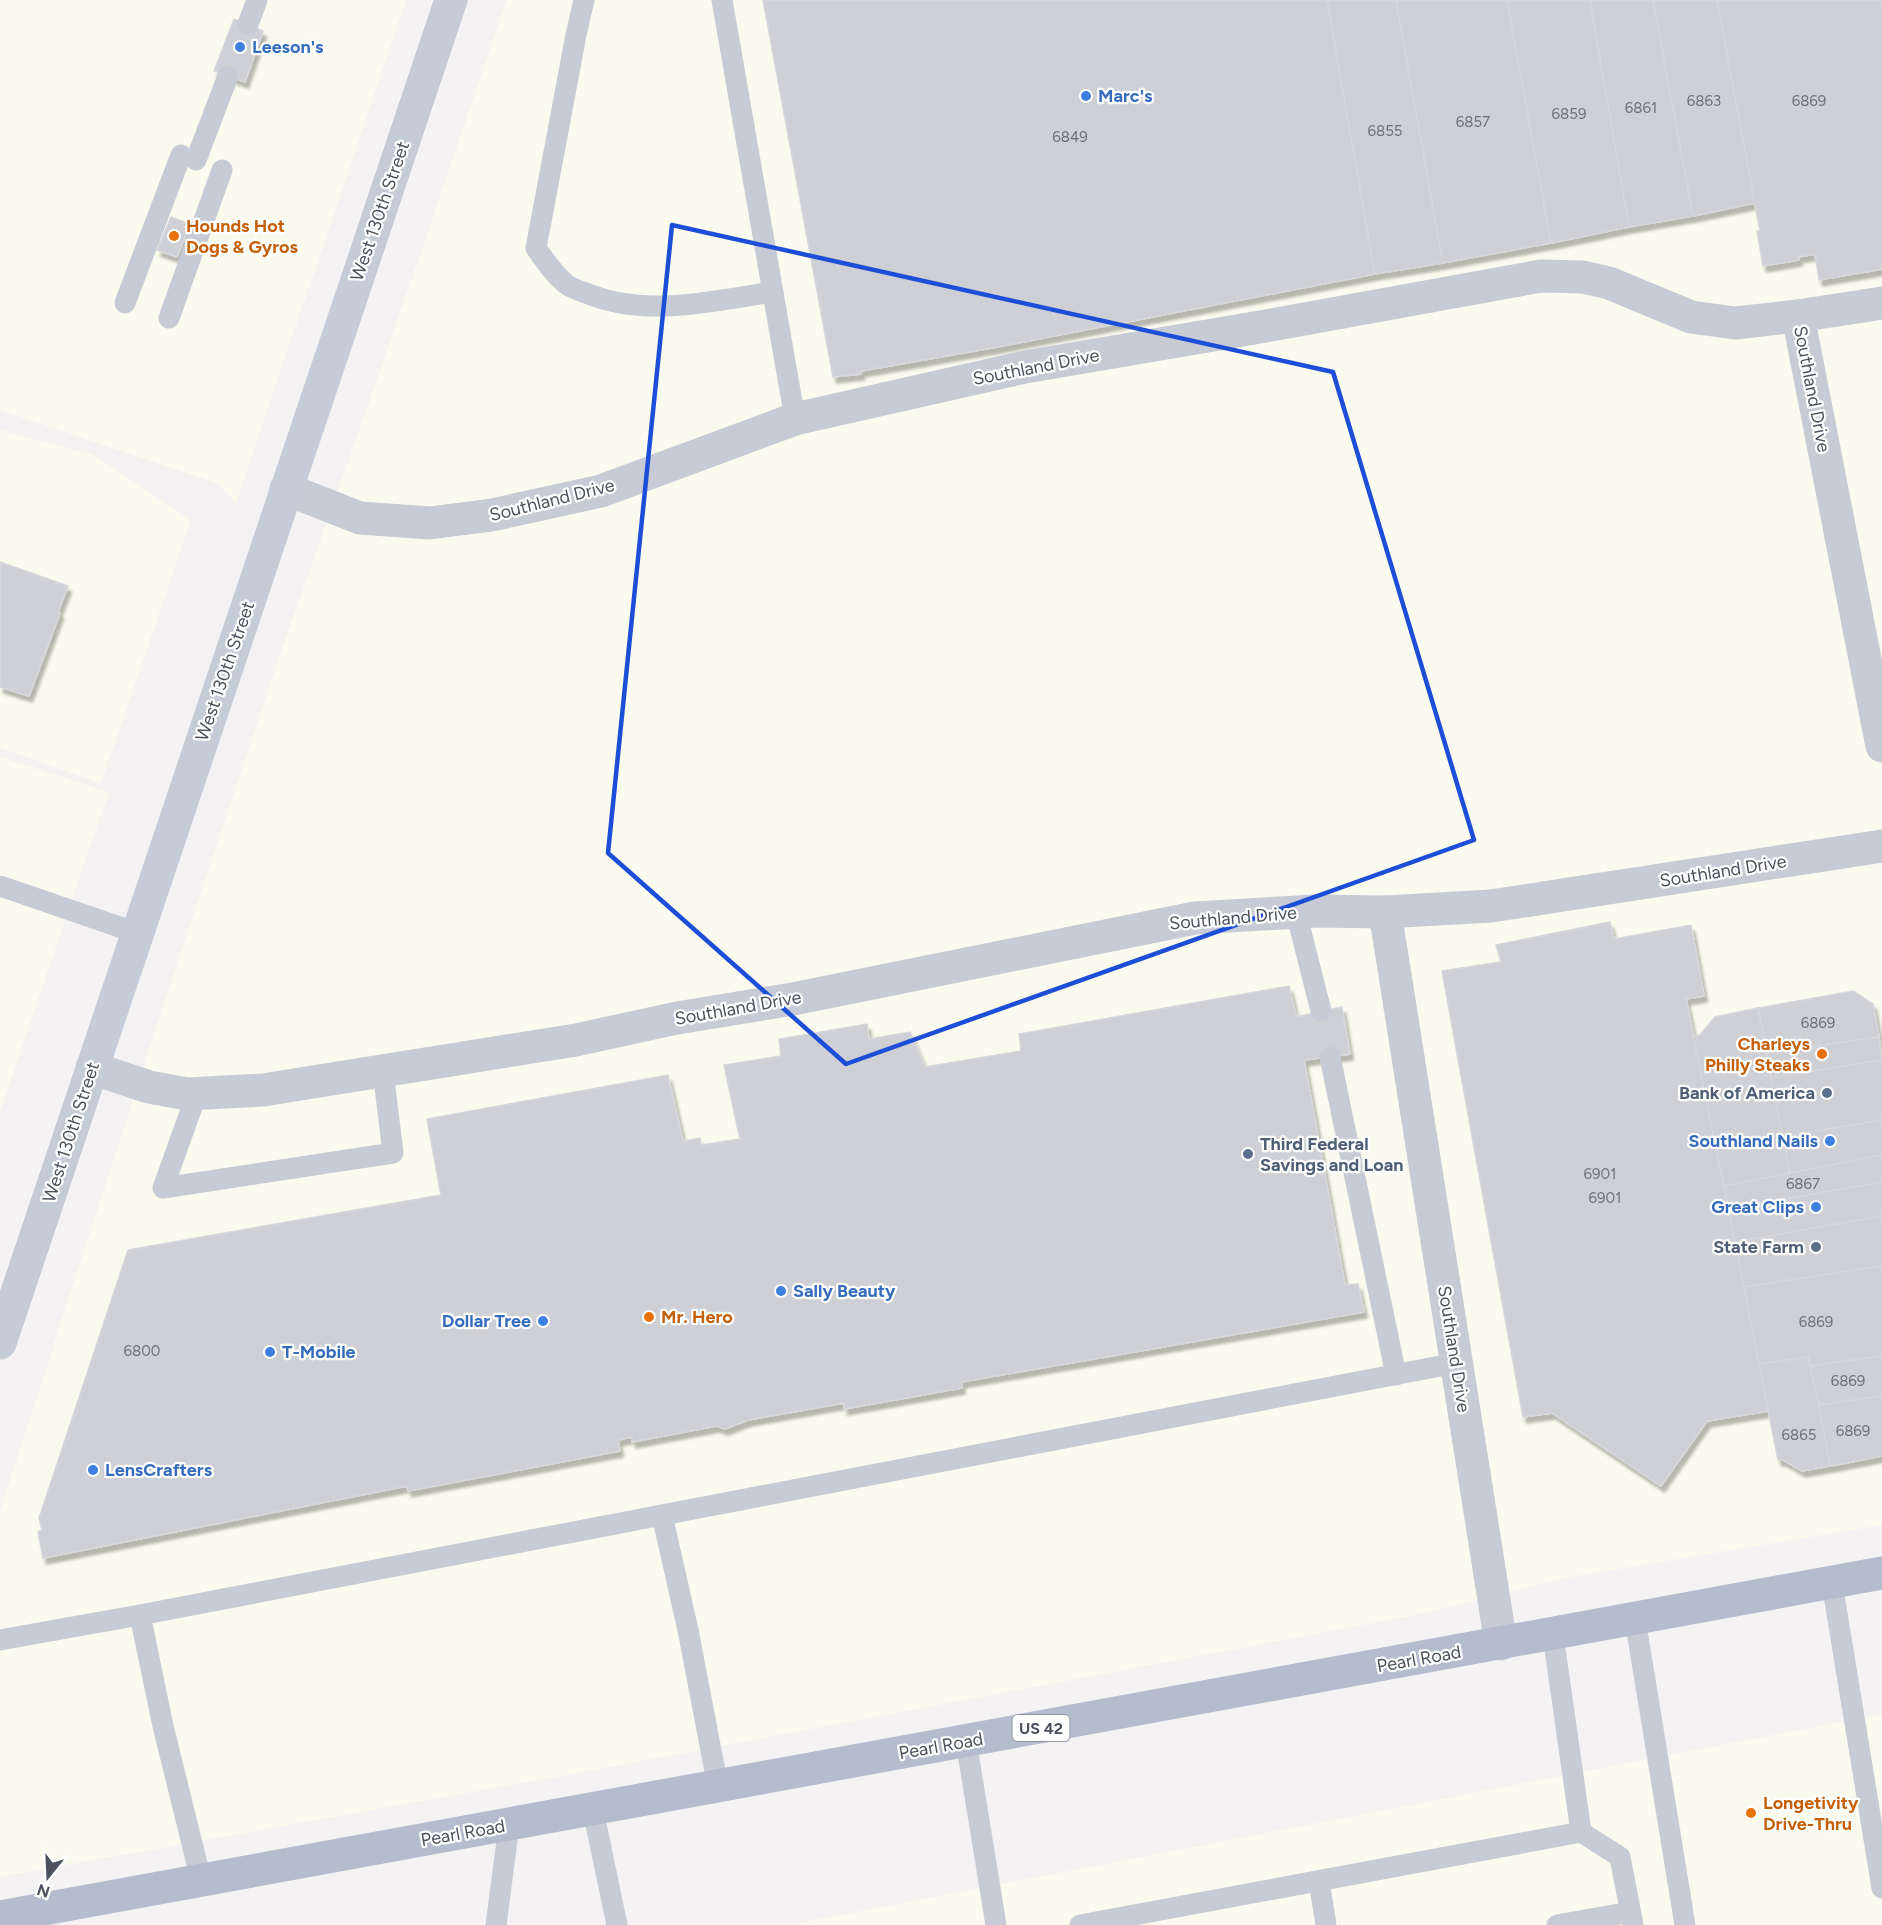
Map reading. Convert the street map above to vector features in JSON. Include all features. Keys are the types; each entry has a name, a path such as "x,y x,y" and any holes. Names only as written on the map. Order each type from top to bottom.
{"main road":[{"name":"West 130th Street","path":"0,1343 451,0"},
{"name":"Pearl Road","path":"0,1917 1553,1635 1882,1573"}],"street":[{"name":"Southland Drive","path":"286,489 360,518 430,523 492,515 601,491 795,419 1025,367 1541,276 1583,276 1609,283 1691,317 1735,322 1798,316 1882,303"},
{"name":"Southland Drive","path":"1798,316 1882,746"},
{"name":"Southland Drive","path":"92,1068 148,1088 187,1094 263,1090 576,1040 677,1017 793,999 1195,918 1296,912 1385,912 1491,906 1882,846"},
{"name":"Southland Drive","path":"1385,912 1501,1644"}],"lane":[{"path":"248,24 257,0"},
{"path":"584,0 573,47 536,248 567,285 610,302 637,306 681,306 773,292"},
{"path":"722,0 795,419"},
{"path":"125,303 188,158 228,76"},
{"path":"169,318 222,170"},
{"path":"0,886 137,933"},
{"path":"1296,912 1321,1011"},
{"path":"1330,1057 1396,1375"},
{"path":"197,1093 163,1188 393,1153 383,1071"},
{"path":"0,1640 1456,1363"},
{"path":"662,1515 688,1630 718,1787"},
{"path":"1832,1583 1882,1888"},
{"path":"140,1615 163,1726 201,1880"},
{"path":"1635,1619 1685,1925"},
{"path":"1553,1635 1581,1832"},
{"path":"966,1741 996,1925"},
{"path":"593,1810 617,1925"},
{"path":"496,1925 509,1825"},
{"path":"1080,1925 1581,1832 1620,1857 1631,1918 1557,1925"},
{"path":"1319,1881 1326,1925"}],"highlighted area":[{"path":"672,225 1333,372 1474,840 846,1064 608,853"}],"shaded area":[{"path":"0,0 406,0 236,503 217,483 0,410"},
{"path":"507,0 1882,0 1882,1525 1565,1578 1416,1615 589,1771 0,1877 0,1511 282,649"},
{"path":"0,430 94,455 191,521 101,783 0,748"},
{"path":"0,757 109,792 0,1111"},
{"path":"1882,1714 1882,1925 789,1925"}],"building":[{"path":"763,0 1327,0 1375,274 861,371 861,374 833,377"},
{"path":"1327,0 1396,0 1443,263 1375,274"},
{"path":"1396,0 1507,0 1551,243 1443,263"},
{"path":"1507,0 1590,0 1629,227 1551,243"},
{"path":"1590,0 1653,0 1693,216 1629,227"},
{"path":"1653,0 1717,0 1755,203 1693,216"},
{"path":"1717,0 1882,0 1882,269 1819,280 1815,254 1798,257 1799,260 1763,266 1757,231 1760,231"},
{"path":"234,19 263,31 245,82 214,71"},
{"path":"171,217 190,224 177,257 157,250"},
{"path":"0,562 68,586 29,696 0,687"},
{"path":"1610,922 1614,939 1691,925 1704,996 1686,999 1769,1411 1707,1421 1661,1486 1552,1413 1523,1417 1442,971 1501,962 1496,945"},
{"path":"1289,986 1296,1017 1342,1007 1350,1054 1304,1060 1345,1285 1358,1284 1364,1312 961,1382 962,1388 844,1409 844,1403 748,1420 725,1429 716,1426 632,1442 632,1437 618,1440 620,1451 408,1491 407,1486 43,1558 38,1532 42,1530 39,1518 128,1250 441,1195 427,1119 668,1075 683,1141 700,1138 701,1145 740,1139 724,1065 781,1056 779,1039 867,1024 869,1039 910,1032 925,1067 1021,1051 1019,1034"},
{"path":"1853,991 1873,1004 1879,1037 1767,1053 1758,1008"},
{"path":"1758,1008 1790,1173 1724,1186 1693,1036 1700,1035 1715,1017"},
{"path":"1879,1037 1882,1060 1771,1078 1767,1053"},
{"path":"1882,1060 1882,1120 1782,1137 1771,1078"},
{"path":"1882,1120 1882,1155 1790,1173 1782,1137"},
{"path":"1882,1155 1882,1182 1729,1209 1724,1186"},
{"path":"1882,1182 1882,1216 1735,1242 1729,1209"},
{"path":"1882,1216 1882,1266 1744,1287 1735,1242"},
{"path":"1882,1266 1882,1356 1810,1366 1808,1357 1759,1364 1744,1287"},
{"path":"1882,1356 1882,1396 1819,1405 1810,1366"},
{"path":"1808,1357 1830,1466 1802,1471 1783,1460 1778,1460 1759,1364"},
{"path":"1882,1396 1882,1456 1830,1466 1819,1405"}],"place":[{"name":"Leeson's","path":"240,47"},
{"name":"Marc's","path":"1086,96"},
{"name":"Hounds Hot Dogs & Gyros","path":"174,236"},
{"name":"Charleys Philly Steaks","path":"1822,1054"},
{"name":"Bank of America","path":"1827,1093"},
{"name":"Southland Nails","path":"1830,1141"},
{"name":"Third Federal Savings and Loan","path":"1248,1154"},
{"name":"Great Clips","path":"1816,1207"},
{"name":"State Farm","path":"1816,1247"},
{"name":"Sally Beauty","path":"781,1291"},
{"name":"Mr. Hero","path":"649,1317"},
{"name":"Dollar Tree","path":"543,1321"},
{"name":"T-Mobile","path":"270,1352"},
{"name":"LensCrafters","path":"93,1470"},
{"name":"Longetivity Drive-Thru","path":"1751,1813"}]}
